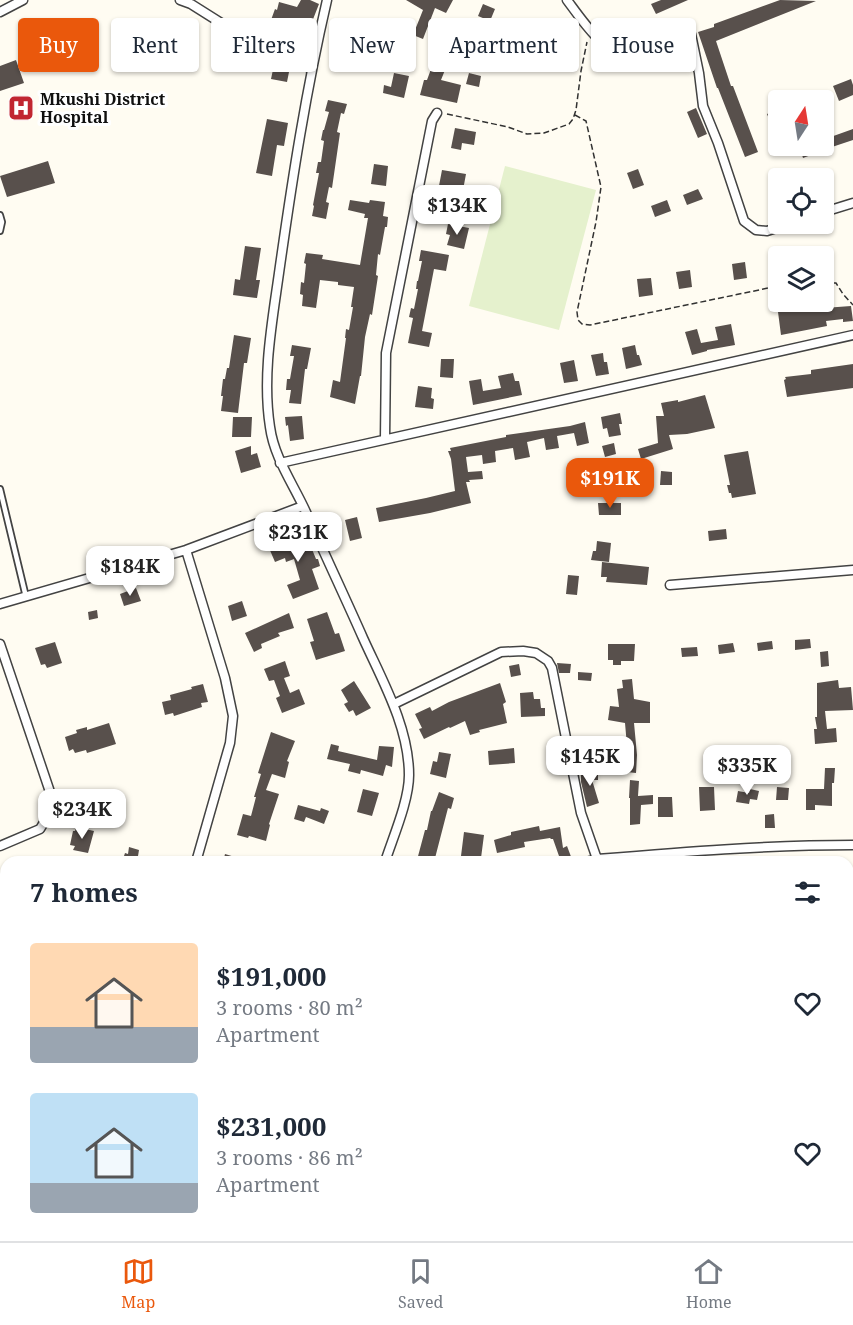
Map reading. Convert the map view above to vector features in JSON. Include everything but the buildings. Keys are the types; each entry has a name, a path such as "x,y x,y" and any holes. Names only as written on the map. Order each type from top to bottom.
{"street":[{"path":"0,12 23,0"},
{"path":"180,0 213,18"},
{"path":"317,46 327,0"},
{"path":"567,0 589,29 613,52 622,57 633,60 682,32 687,31 691,34 703,106 718,142 744,220 756,230 768,231"},
{"path":"311,72 292,181 270,338 267,387 270,428 280,463 303,506 393,704 406,748 409,776 406,797 387,856"},
{"path":"385,439 386,353 432,121 437,113"},
{"path":"834,210 853,203"},
{"path":"280,463 853,334"},
{"path":"0,604 186,550 303,506"},
{"path":"186,550 225,678 233,716 230,743 198,856"},
{"path":"670,585 853,570"},
{"path":"0,644 52,800 49,814 40,829 0,846"},
{"path":"393,704 501,652 536,653 548,661 552,668 581,813 596,856"},
{"path":"633,856 729,848 853,845"}],"lane":[{"path":"0,215 2,222 0,231"},
{"path":"0,489 26,597"}],"path":[{"path":"437,113 508,127 527,134 544,133 569,124 575,115 589,29"},
{"path":"575,115 586,121 601,187 577,312 578,320 582,324 590,325 659,312 768,287"},
{"path":"834,283 853,304"}],"green space":[{"path":"505,166 596,190 559,330 469,306"}],"place":[{"name":"Mkushi District Hospital","path":"21,108"}]}
